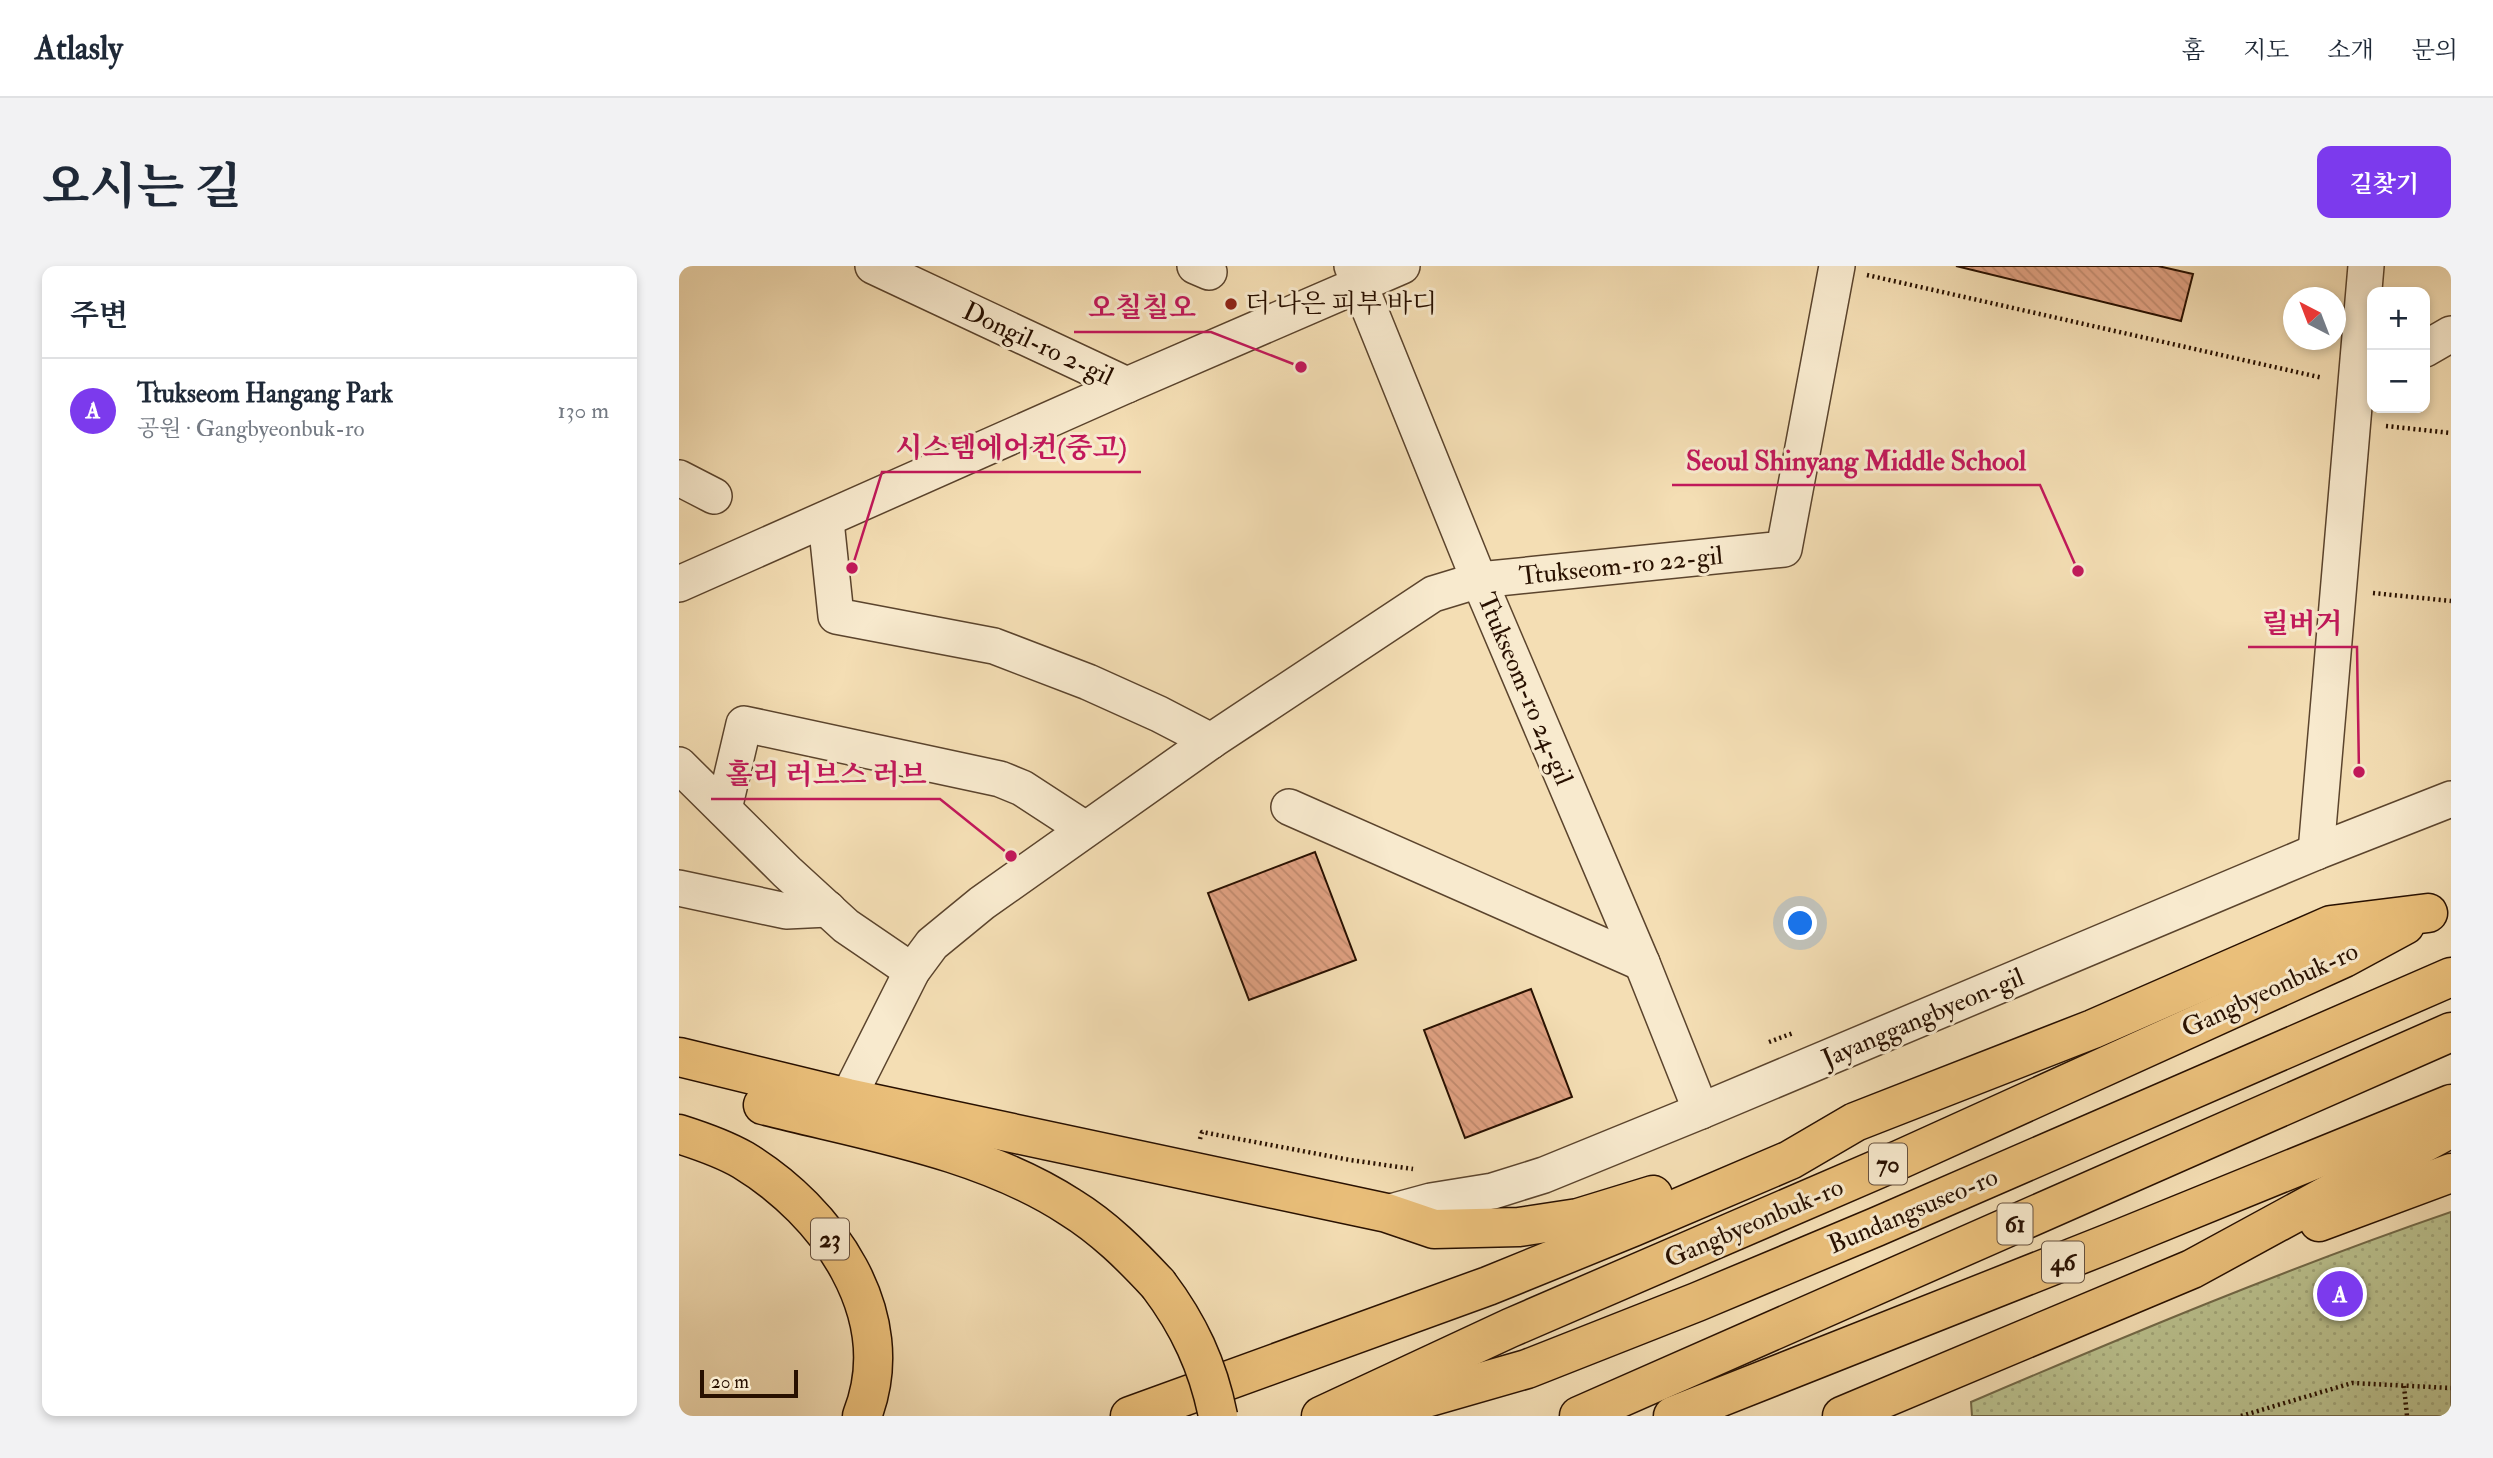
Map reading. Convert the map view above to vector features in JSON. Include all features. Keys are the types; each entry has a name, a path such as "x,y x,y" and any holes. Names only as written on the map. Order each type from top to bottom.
{"highway":[{"path":"679,1057 848,1098 1387,1213 1434,1229 1519,1227 1578,1218 1699,1180 2093,1029 2332,925 2440,908"},
{"name":"Gangbyeonbuk-ro","path":"1321,1416 1510,1328 1914,1153 2344,957 2440,908"},
{"name":"Bundangsuseo-ro","path":"1364,1416 1527,1369 1697,1302 1889,1222 2451,977"},
{"name":"Bundangsuseo-ro","path":"1579,1416 2451,1032"},
{"path":"679,1083 945,1151 992,1167 1070,1207 1133,1256 1180,1313 1199,1349 1219,1416"},
{"name":"46","path":"1674,1416 2451,1104"},
{"path":"1130,1416 1489,1286 1790,1160 1855,1122"},
{"path":"2192,1269 2451,1128"},
{"name":"23","path":"679,1134 741,1159 772,1180 802,1205 826,1232 845,1260 859,1286 872,1346 871,1377 862,1416"},
{"path":"1842,1416 2192,1269 2451,1173"}],"street":[{"name":"Dongil-ro 2-gil","path":"873,266 1127,385"},
{"path":"679,584 1127,385 1355,275 1402,266"},
{"path":"2316,852 2337,590 2354,423 2365,382 2366,266"},
{"name":"Ttukseom-ro 22-gil","path":"848,1098 912,971 932,944 982,903 1085,829 1211,741 1433,594 1479,580 1784,549 1852,270"},
{"name":"Ttukseom-ro 24-gil","path":"1355,275 1701,1111"},
{"path":"2430,346 2451,334"},
{"path":"679,478 714,496"},
{"path":"826,521 836,616 994,646 1088,682 1211,741"},
{"path":"724,809 744,724 1000,779 1022,788 1085,829"},
{"path":"679,765 846,926 912,971"},
{"name":"Jayanggangbyeon-gil","path":"1387,1213 1431,1201 1493,1191 1544,1175 2316,852 2451,799"},
{"path":"1289,807 1642,963"},
{"path":"679,888 786,911 828,909"}],"path":[{"path":"1852,270 2365,382"},
{"path":"2354,423 2451,433"},
{"path":"2337,590 2451,601"},
{"path":"1764,1044 1790,1033 1803,1034"},
{"path":"1199,1142 1202,1132 1350,1160 1416,1169"},
{"path":"2241,1416 2352,1383 2451,1388"},
{"path":"2404,1386 2407,1416"}],"green space":[{"path":"2451,1212 2451,1416 1972,1416 1971,1402 2269,1279"}],"building":[{"path":"1956,266 2158,266 2193,274 2181,321"},
{"path":"1315,852 1356,960 1249,1000 1208,893"},
{"path":"1531,989 1572,1097 1465,1138 1424,1030"}],"place":[{"name":"더 나은 피부 바디","path":"1231,304"},
{"name":"오칠칠오","path":"1301,367"},
{"name":"시스템에어컨(중고)","path":"852,568"},
{"name":"Seoul Shinyang Middle School","path":"2078,571"},
{"name":"릴버거","path":"2359,772"},
{"name":"홀리 러브스 러브","path":"1011,856"},
{"name":"Ttukseom Hangang Park","path":"2340,1294"}]}
